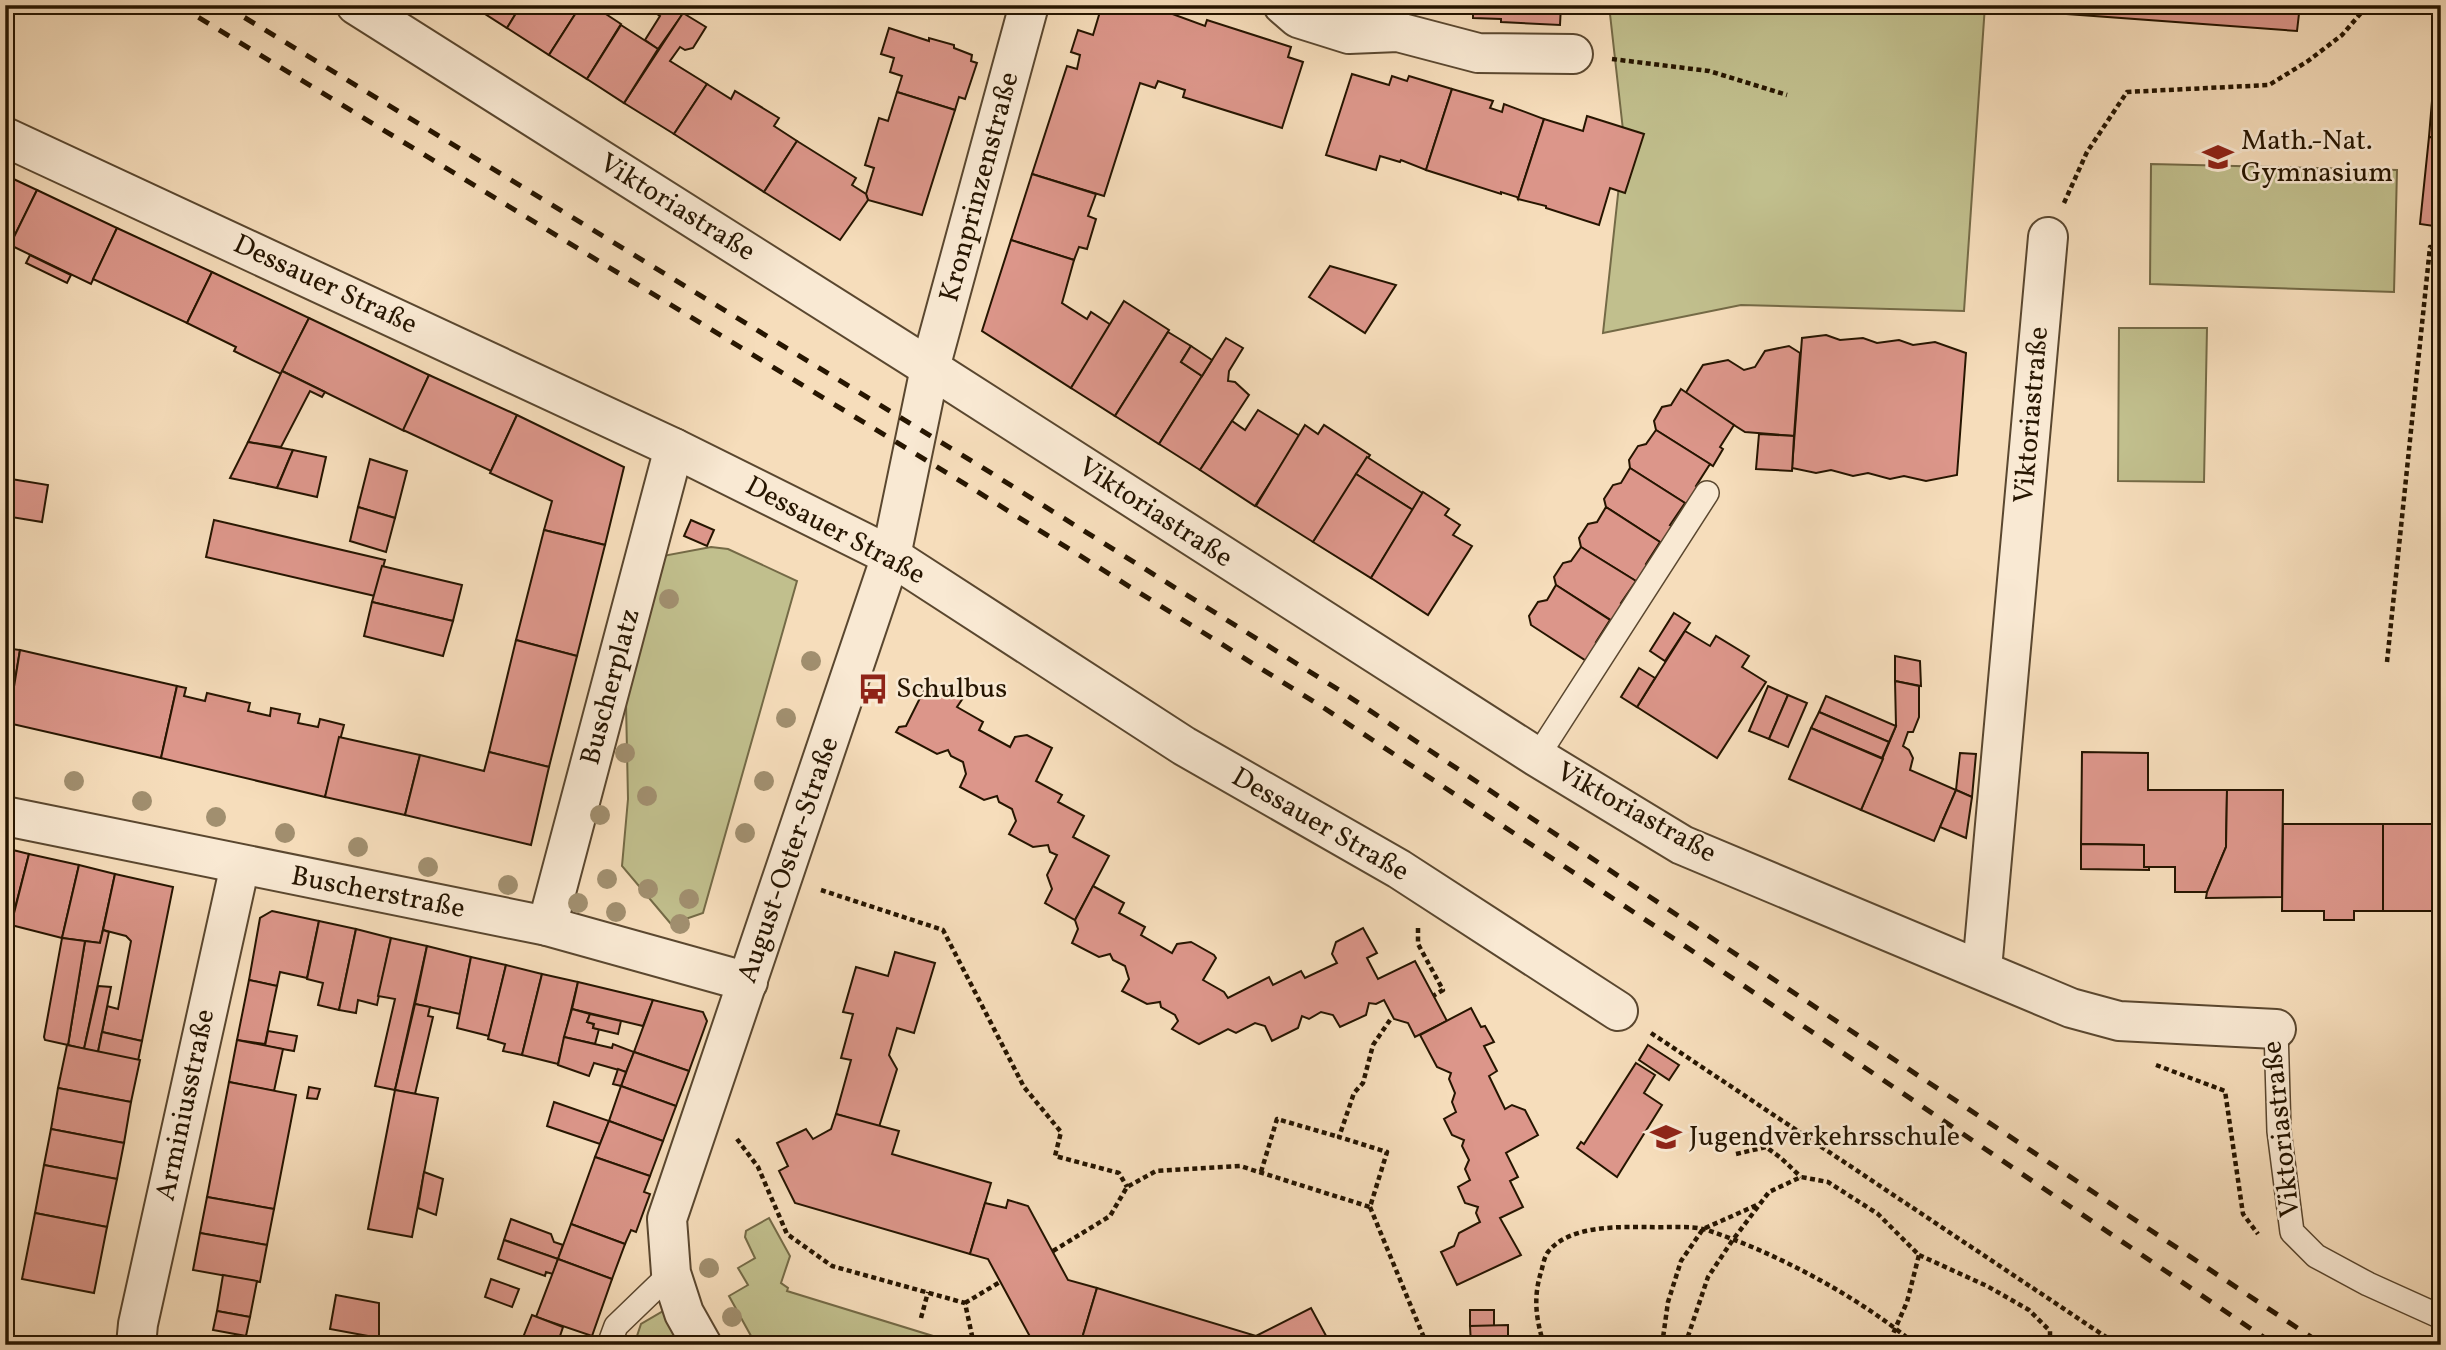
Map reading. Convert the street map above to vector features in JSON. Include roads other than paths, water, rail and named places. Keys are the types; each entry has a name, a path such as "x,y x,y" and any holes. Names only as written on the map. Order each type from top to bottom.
{"street":[{"name":"Viktoriastraße","path":"356,5 930,368 1536,757 1682,845 2071,1008 2119,1021 2276,1029"},
{"name":"Kronprinzenstraße","path":"930,368 1029,5"},
{"path":"1283,5 1298,18 1349,34 1404,19 1478,53 1573,54"},
{"name":"Dessauer Straße","path":"5,137 674,448 891,556 1184,746 1399,869 1618,1011"},
{"name":"Viktoriastraße","path":"1982,969 2048,237"},
{"name":"August-Oster-Straße","path":"702,1345 684,1312 671,1273 667,1219 891,556 930,368"},
{"name":"Buscherplatz","path":"547,926 674,448"},
{"name":"Buscherstraße","path":"5,816 547,926 747,982"},
{"name":"Arminiusstraße","path":"136,1345 138,1324 240,865"}],"lane":[{"path":"1536,757 1707,493"},
{"name":"Viktoriastraße","path":"2276,1029 2279,1131 2292,1232 2316,1256 2368,1284 2441,1317"},
{"path":"609,1345 616,1325 671,1273"}],"railway":[{"path":"178,5 970,487 1324,708 1679,942 2275,1345"},
{"path":"224,5 980,466 1339,690 2323,1345"}],"place":[{"name":"Math.-Nat. Gymnasium","path":"2218,157"},
{"name":"Schulbus","path":"873,689"},
{"name":"Jugendverkehrsschule","path":"1666,1137"}]}
